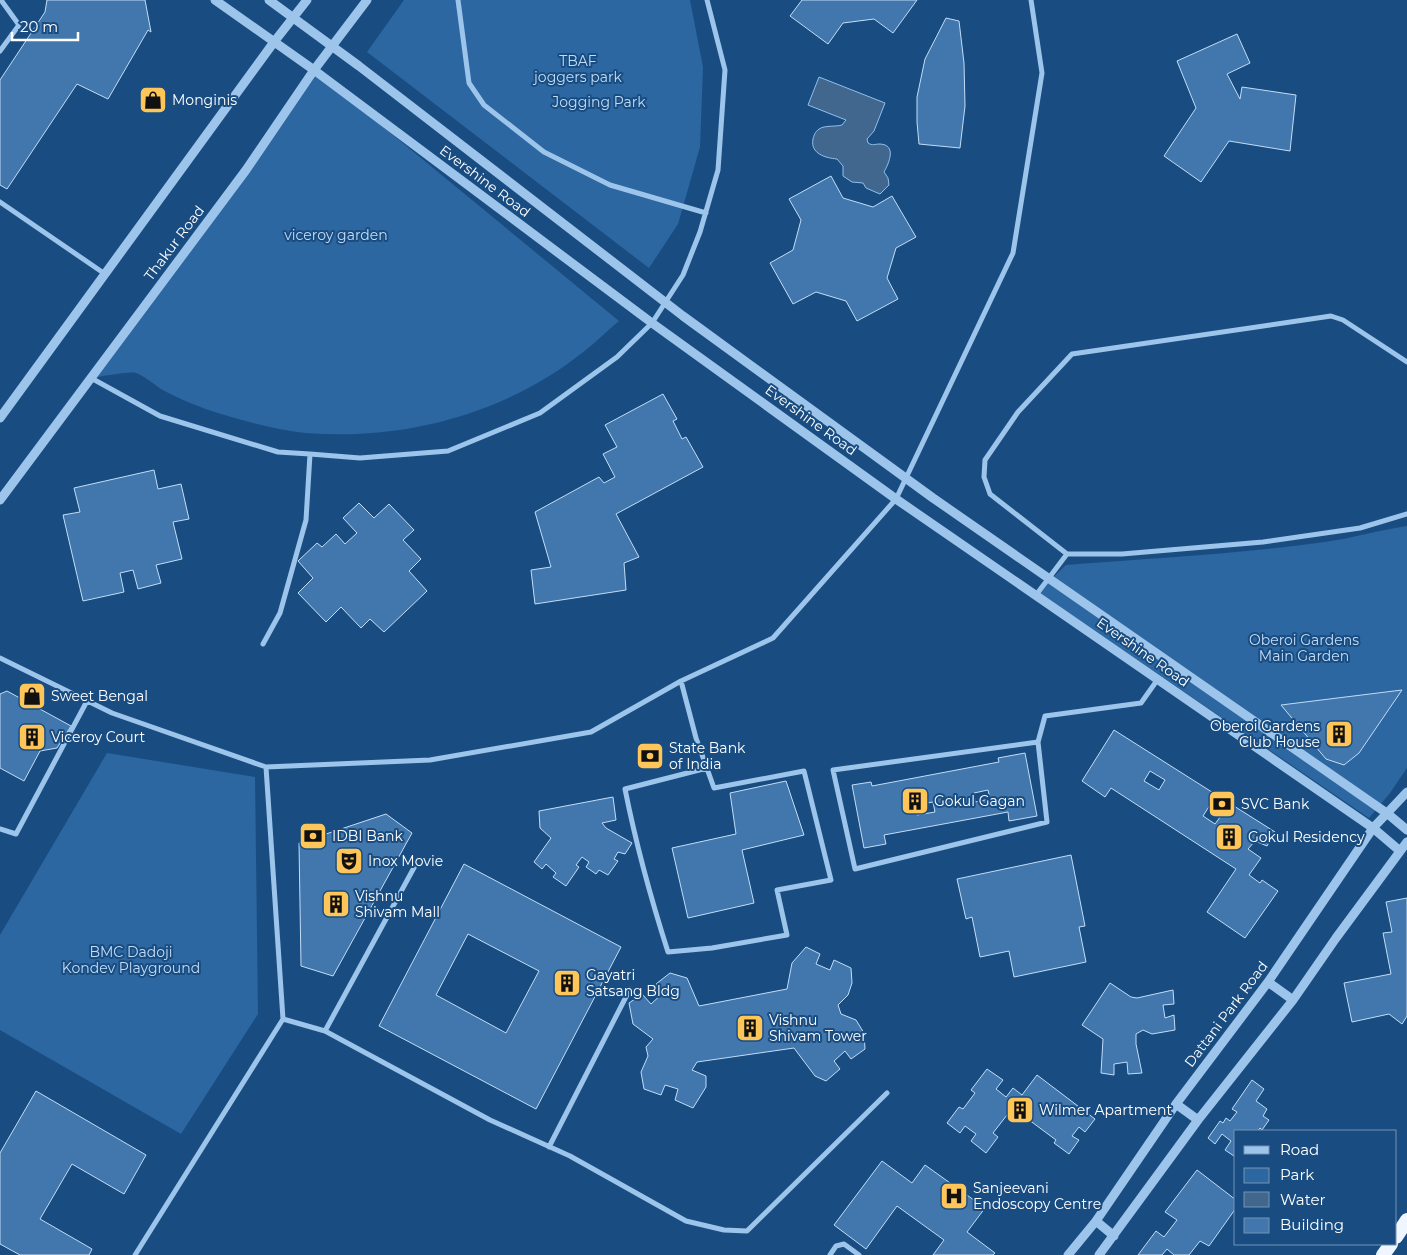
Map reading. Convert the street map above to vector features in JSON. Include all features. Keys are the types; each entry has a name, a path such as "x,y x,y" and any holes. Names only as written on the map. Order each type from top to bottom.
{"highway":[{"path":"1397,1235 1407,1220"}],"street":[{"path":"0,51 19,25 1,0"},
{"name":"Evershine Road","path":"215,0 314,70 652,323 896,499 1373,828 1400,851"},
{"name":"Evershine Road","path":"269,0 332,46 666,302 907,479 1388,814 1407,830"},
{"path":"0,418 274,42 307,0"},
{"name":"Thakur Road","path":"0,500 246,170 314,70 367,0"},
{"path":"458,0 469,83 484,105 544,152 610,185 706,213"},
{"path":"91,378 160,416 278,452 360,458 448,451 540,413 617,356 652,323 683,275 700,232 718,170 725,70 707,0"},
{"path":"0,658 112,714 266,767 430,760 591,732 681,681 773,638 896,499 1013,253 1042,73 1031,0"},
{"path":"0,202 105,274"},
{"path":"1407,362 1343,320 1331,316 1072,354 1018,412 986,460 984,477 990,494 1067,554 1122,554 1263,542 1360,528 1407,514"},
{"path":"263,644 280,613 306,520 310,454"},
{"path":"1036,595 1067,554"},
{"path":"1038,742 833,770 855,869 1047,822 1038,742 1045,716 1141,703 1158,679"},
{"path":"681,681 696,738 707,768 714,788 804,771 831,880 778,890 787,935 712,948 668,952 632,826 625,789 707,768"},
{"path":"0,829 16,834 87,701"},
{"path":"135,1255 283,1019 266,767"},
{"name":"Dattani Park Road","path":"1068,1255 1096,1221 1176,1104 1268,982 1373,828 1407,792"},
{"path":"1099,1255 1198,1120 1293,1000 1407,842"},
{"path":"325,1031 416,864"},
{"path":"1268,982 1293,1000"},
{"path":"549,1147 630,989"},
{"path":"283,1019 325,1031 490,1120 570,1156 686,1221 724,1230 747,1231 887,1093"},
{"path":"1176,1104 1198,1120"},
{"path":"1096,1221 1114,1236"},
{"path":"830,1255 836,1246 844,1244 859,1255"}],"green space":[{"name":"Jogging Park","path":"404,0 690,0 703,67 700,147 678,224 649,268 367,52"},
{"name":"viceroy garden","path":"314,70 619,321 582,353 552,374 520,392 486,407 451,419 379,432 342,434 305,433 283,430 213,412 168,393 136,373 121,373 91,378"},
{"name":"Oberoi Gardens Main Garden","path":"1407,526 1407,768 1390,793 1369,818 1038,592 1066,565 1228,553 1293,546"},
{"name":"BMC Dadoji Kondev Playground","path":"107,753 255,777 258,1014 181,1134 0,1030 0,935"}],"water":[{"path":"819,77 885,103 874,131 867,139 868,143 872,145 885,145 890,151 888,164 884,172 888,178 889,185 880,194 866,188 863,183 852,182 843,176 843,166 837,159 828,158 816,152 813,139 818,130 824,127 842,125 846,120 808,105"}],"building":[{"path":"47,0 145,0 151,32 148,30 108,99 77,84 7,189 0,185 0,80 45,12"},
{"path":"802,0 917,0 893,33 874,19 843,23 828,44 790,16"},
{"path":"946,18 959,21 964,63 965,106 960,148 919,144 917,97 925,59"},
{"path":"1237,34 1250,63 1227,74 1240,99 1242,87 1296,95 1290,151 1229,141 1201,182 1164,156 1196,108 1177,61"},
{"path":"831,176 843,198 873,207 892,196 916,237 896,248 887,278 898,299 857,321 846,301 816,292 793,304 770,263 793,250 801,220 789,199"},
{"path":"663,394 677,419 673,421 682,439 686,437 703,467 616,514 639,557 624,563 626,590 535,604 531,570 551,567 535,512 599,477 604,483 615,477 603,454 617,447 605,425"},
{"path":"154,470 158,489 181,484 189,519 173,522 182,559 156,565 161,583 138,589 133,570 120,573 124,592 83,601 63,515 80,512 74,488"},
{"path":"359,503 374,518 389,504 414,530 403,540 421,559 409,571 427,591 384,632 370,619 361,628 341,607 326,622 298,593 313,578 298,561 317,543 322,547 336,534 345,544 357,533 343,518"},
{"name":"Oberoi Gardens Club House","path":"1402,690 1359,753 1344,765 1326,759 1281,705"},
{"name":"Viceroy Court","path":"7,691 71,726 57,748 40,751 24,781 0,768 0,694"},
{"name":"Gokul Residency","path":"1114,730 1275,832 1267,846 1255,841 1248,849 1261,858 1249,875 1260,883 1262,880 1278,891 1245,938 1207,912 1236,869 1111,788 1105,797 1082,781","holes":["1150,771 1165,780 1159,790 1144,781","1210,805 1223,813 1215,824 1203,816"]},
{"name":"Gokul Gagan","path":"1025,753 1037,816 1009,821 1008,812 884,835 886,844 864,848 852,785 871,782 872,786 999,762 998,758","holes":["988,790 990,799 975,802 974,793","933,802 935,812 917,815 915,805"]},
{"path":"786,781 804,835 742,850 754,903 688,918 672,848 736,834 730,793"},
{"path":"613,797 616,820 602,823 606,828 632,843 625,854 618,852 614,859 618,861 608,875 599,870 596,874 586,867 589,862 582,857 576,865 579,867 566,886 553,877 556,873 546,864 542,869 534,862 551,838 540,828 539,811"},
{"name":"Vishnu Shivam Mall","path":"386,814 412,833 333,976 301,966 299,843"},
{"path":"1071,855 1085,926 1079,927 1086,962 1014,977 1009,951 980,957 972,917 966,919 957,879"},
{"name":"Gayatri Satsang Bldg","path":"464,864 621,947 536,1109 379,1026","holes":["468,934 539,971 506,1033 436,995"]},
{"path":"1407,898 1407,1016 1402,1024 1389,1014 1352,1022 1344,983 1391,974 1383,933 1392,932 1386,902"},
{"name":"Vishnu Shivam Tower","path":"806,947 820,954 816,964 830,970 834,960 851,968 852,983 848,995 838,1005 841,1014 856,1020 864,1033 865,1049 851,1059 845,1051 834,1061 840,1069 826,1081 815,1076 794,1048 697,1062 692,1070 706,1076 706,1087 693,1108 675,1100 678,1089 665,1085 661,1095 644,1089 641,1072 648,1056 646,1047 653,1039 633,1024 629,1003 642,994 651,1004 663,993 656,984 670,973 687,978 699,1006 787,989 792,963"},
{"path":"1110,983 1131,997 1137,998 1173,990 1174,1004 1163,1005 1165,1018 1174,1015 1175,1030 1152,1034 1143,1030 1136,1034 1136,1044 1142,1073 1128,1074 1127,1062 1114,1064 1114,1075 1101,1073 1103,1039 1082,1025"},
{"name":"Wilmer Apartment","path":"987,1069 1003,1080 996,1089 1006,1097 1013,1088 1022,1095 1037,1075 1095,1119 1085,1132 1079,1127 1072,1136 1079,1140 1069,1154 1054,1143 1056,1140 1017,1111 1011,1118 1007,1115 993,1133 998,1137 986,1153 971,1141 976,1134 965,1126 960,1133 947,1123 959,1107 963,1109 975,1093 971,1090"},
{"path":"1252,1080 1264,1089 1256,1101 1267,1109 1263,1116 1269,1120 1262,1130 1260,1128 1259,1130 1234,1130 1234,1156 1225,1150 1231,1141 1222,1134 1215,1144 1208,1138 1220,1121 1223,1123 1226,1118 1230,1121 1237,1112 1232,1109"},
{"path":"36,1091 146,1155 124,1194 72,1164 40,1219 92,1249 89,1255 20,1255 0,1244 0,1153"},
{"path":"882,1161 912,1183 925,1165 985,1208 967,1232 995,1253 993,1255 933,1255 944,1240 897,1206 866,1249 834,1225"},
{"path":"1197,1170 1234,1198 1234,1211 1209,1246 1200,1241 1189,1255 1174,1255 1167,1249 1162,1255 1138,1255 1156,1231 1164,1237 1177,1220 1165,1212"}],"place":[{"name":"Monginis","path":"153,100"},
{"name":"Sweet Bengal","path":"32,696"},
{"name":"Oberoi Gardens Club House","path":"1339,734"},
{"name":"Viceroy Court","path":"32,737"},
{"name":"State Bank of India","path":"650,756"},
{"name":"Gokul Gagan","path":"915,801"},
{"name":"SVC Bank","path":"1222,804"},
{"name":"IDBI Bank","path":"313,836"},
{"name":"Gokul Residency","path":"1229,837"},
{"name":"Inox Movie","path":"349,861"},
{"name":"Vishnu Shivam Mall","path":"336,904"},
{"name":"Gayatri Satsang Bldg","path":"567,983"},
{"name":"Vishnu Shivam Tower","path":"750,1028"},
{"name":"Wilmer Apartment","path":"1020,1110"},
{"name":"Sanjeevani Endoscopy Centre","path":"954,1196"}],"park label":[{"name":"TBAF joggers park","path":"578,69"}]}
